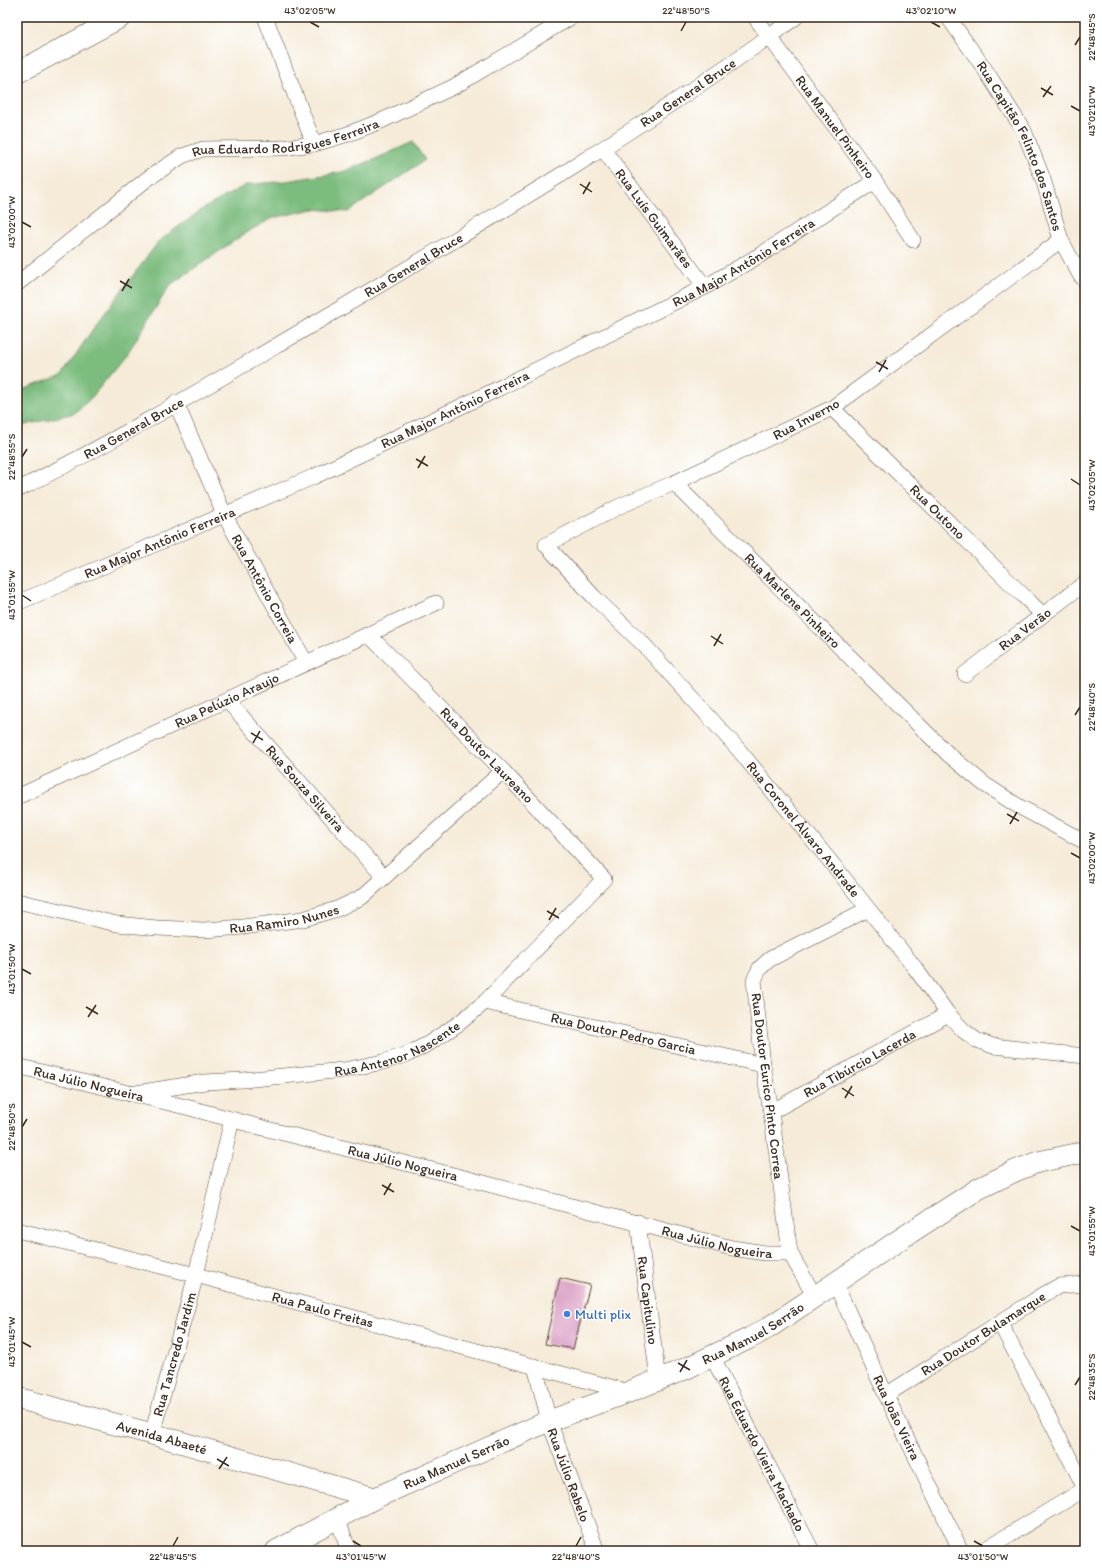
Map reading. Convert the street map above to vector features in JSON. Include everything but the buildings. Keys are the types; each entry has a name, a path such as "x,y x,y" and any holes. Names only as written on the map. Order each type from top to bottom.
{"street":[{"path":"17,74 121,17"},
{"path":"265,17 314,144"},
{"name":"Rua Eduardo Rodrigues Ferreira","path":"17,284 147,179 182,156 203,149 281,148 314,144 348,134 381,121 455,86 571,17"},
{"name":"Rua Manuel Pinheiro","path":"755,17 875,181 913,240"},
{"name":"Rua General Bruce","path":"17,490 176,403 410,267 603,149 769,37 796,17"},
{"name":"Rua Capitão Felinto dos Santos","path":"948,17 984,68 1024,131 1043,179 1061,240 1080,275 1085,280"},
{"name":"Rua Luís Guimarães","path":"603,149 705,287"},
{"name":"Rua Major Antônio Ferreira","path":"17,603 313,477 478,399 705,287 760,255 875,181"},
{"name":"Rua Inverno","path":"546,544 620,506 674,483 832,408 1061,240"},
{"name":"Rua Antônio Correia","path":"176,403 224,514 306,663"},
{"name":"Rua Outono","path":"832,408 1043,615"},
{"name":"Rua Marlene Pinheiro","path":"674,483 948,754 984,784 1018,806 1085,842"},
{"name":"Rua Coronel Álvaro Andrade","path":"546,544 594,597 645,646 738,749 868,909 948,1014 964,1031 976,1040 993,1046 1085,1056"},
{"name":"Rua Verão","path":"965,674 1085,583"},
{"name":"Rua Pelúzio Araujo","path":"17,797 436,603"},
{"name":"Rua Doutor Laureano","path":"368,634 503,771 604,879"},
{"name":"Rua Souza Silveira","path":"226,700 384,877"},
{"name":"Rua Ramiro Nunes","path":"17,901 117,924 157,928 204,930 243,927 303,919 337,909 362,897 503,771"},
{"name":"Rua Antenor Nascente","path":"130,1094 205,1082 243,1080 344,1070 383,1062 408,1054 428,1044 458,1024 485,1002 604,879"},
{"name":"Rua Doutor Eurico Pinto Correa","path":"815,1297 790,1253 771,1112 763,1065 754,980 760,968 770,959 868,909"},
{"name":"Rua Doutor Pedro Garcia","path":"485,1002 763,1065"},
{"name":"Rua Tibúrcio Lacerda","path":"771,1112 948,1014"},
{"name":"Rua Júlio Nogueira","path":"17,1066 461,1176 732,1248 765,1253 790,1253"},
{"name":"Rua Tancredo Jardim","path":"152,1434 196,1275 232,1119"},
{"name":"Rua Manuel Serrão","path":"276,1551 375,1498 549,1422 629,1392 712,1356 768,1328 978,1189 1015,1171 1038,1162 1085,1152"},
{"name":"Rua Capitulino","path":"638,1222 658,1380"},
{"name":"Rua Paulo Freitas","path":"17,1230 196,1275 629,1392"},
{"name":"Rua João Vieira","path":"835,1283 886,1395 962,1551"},
{"name":"Rua Doutor Bulamarque","path":"886,1395 1059,1286 1085,1284"},
{"path":"982,1551 1085,1488 1000,1323"},
{"name":"Rua Eduardo Vieira Machado","path":"712,1356 812,1551"},
{"name":"Rua Júlio Rabelo","path":"535,1366 549,1422 597,1551"},
{"name":"Avenida Abaeté","path":"17,1398 152,1434 375,1498"},
{"path":"337,1518 349,1551"}],"green space":[{"path":"413,142 425,160 348,212 313,209 273,218 247,232 170,285 127,354 92,397 75,413 17,427 17,392 62,375 95,326 159,241 204,208 246,185 286,181 342,172"}],"place":[{"name":"Multi plix","path":"567,1314"}]}
